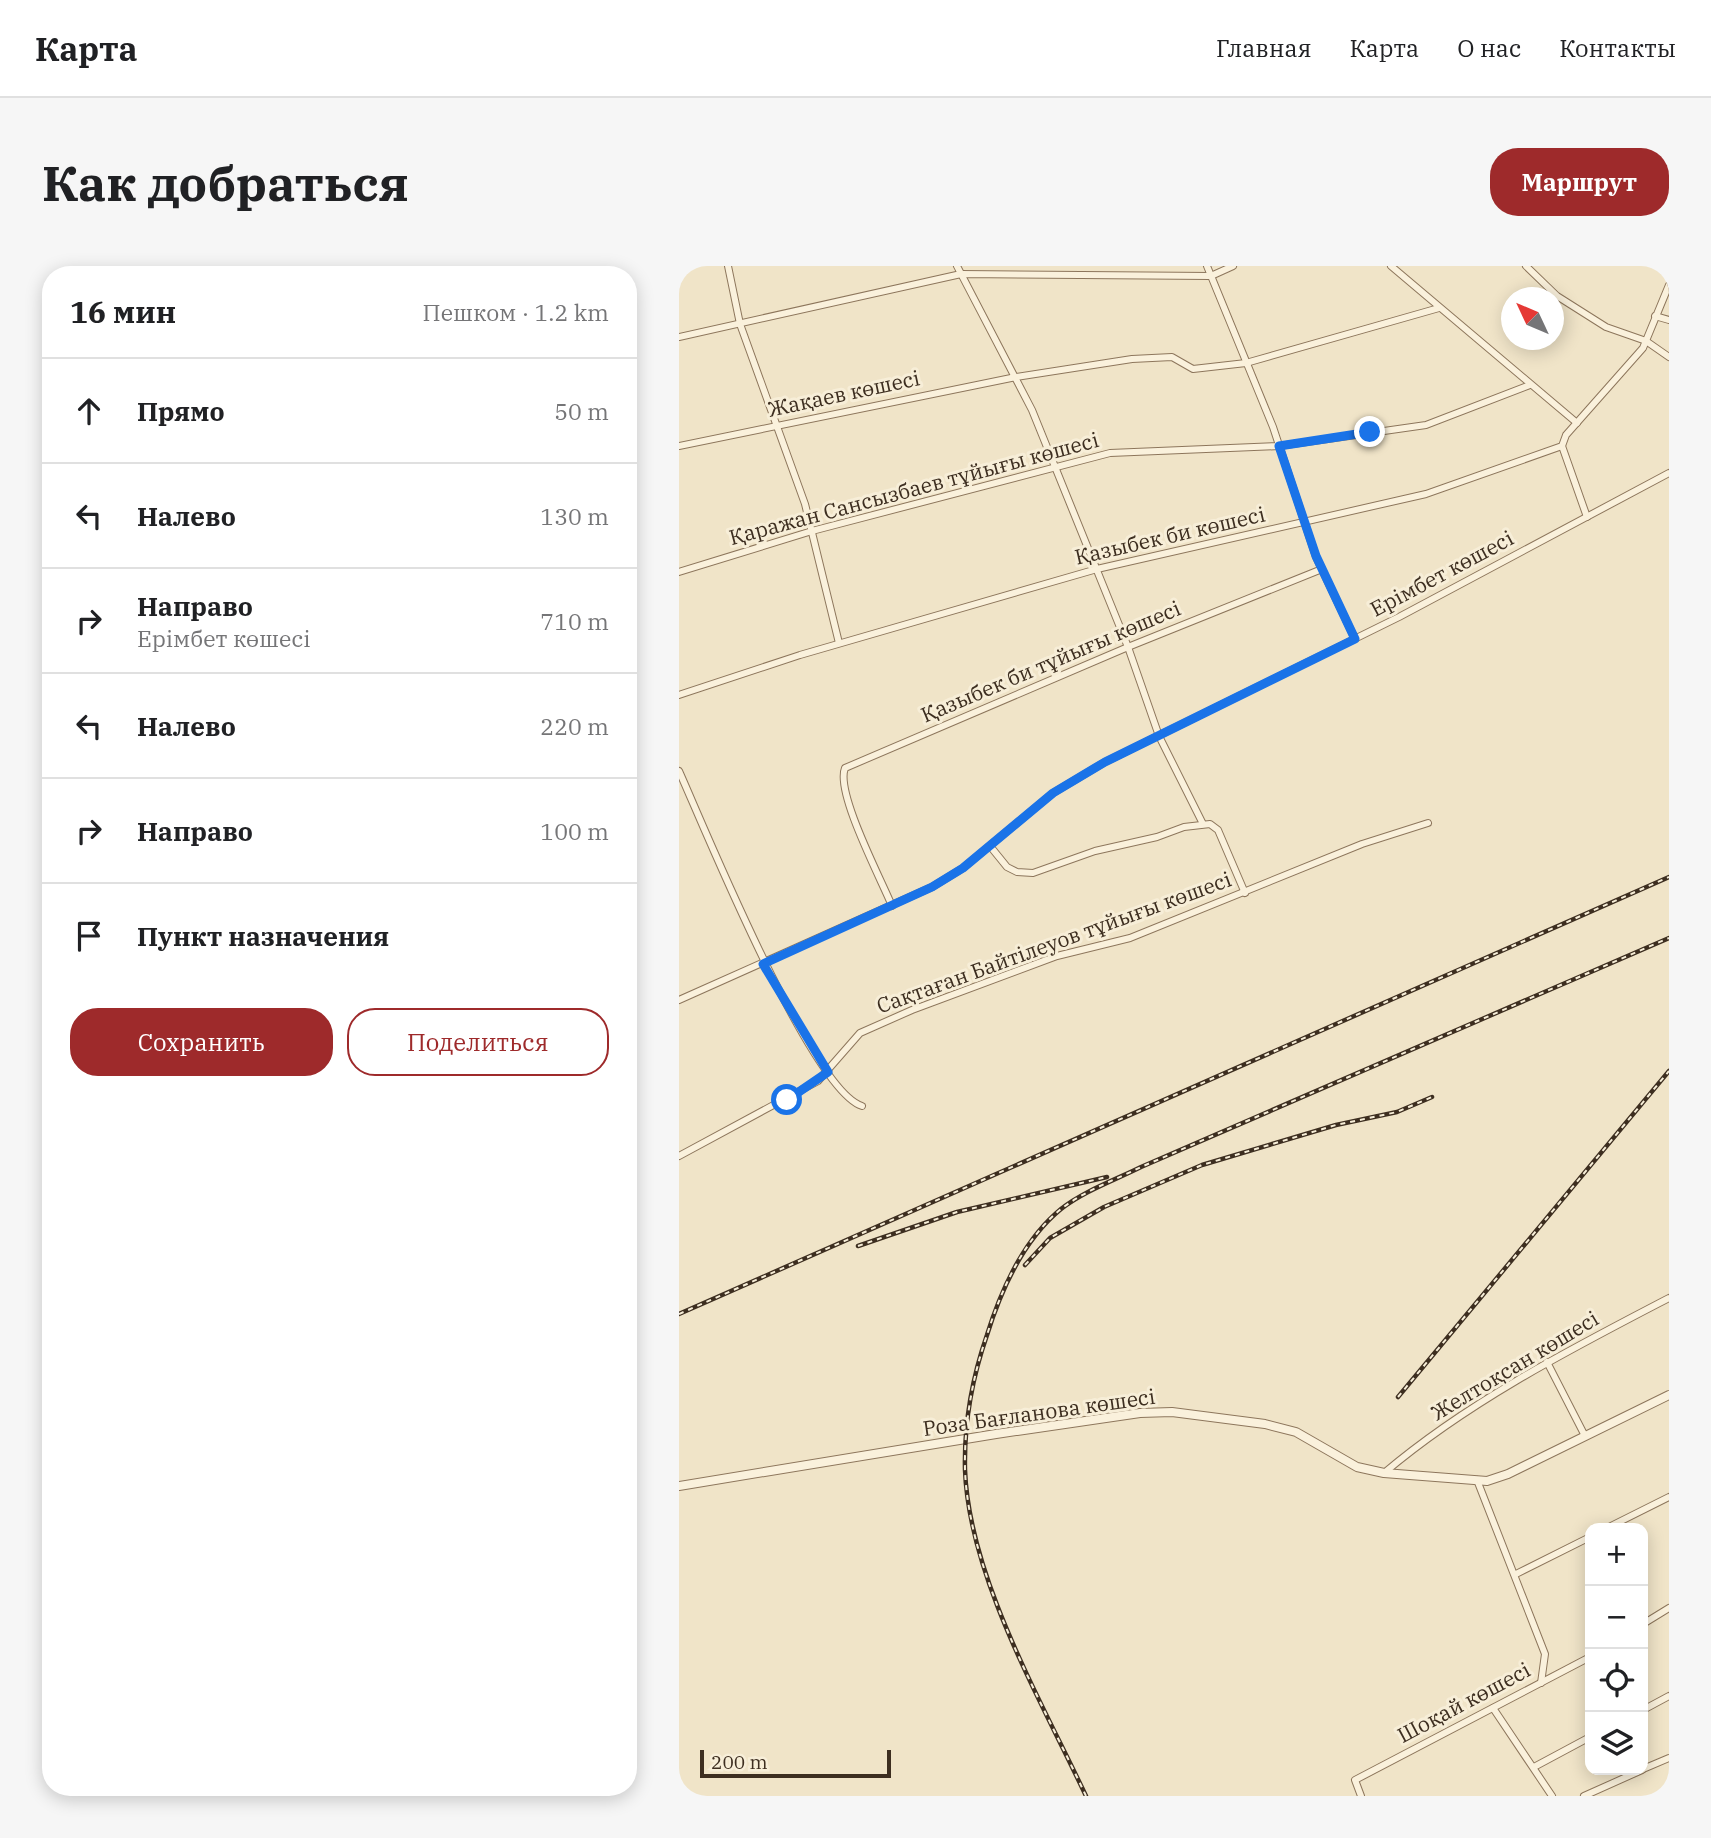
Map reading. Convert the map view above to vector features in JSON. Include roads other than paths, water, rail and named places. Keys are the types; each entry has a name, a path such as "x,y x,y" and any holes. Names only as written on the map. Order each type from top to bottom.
{"street":[{"path":"727,266 740,324 812,531 839,643"},
{"path":"957,266 1016,377 1097,569 1159,736 1203,824"},
{"path":"1207,266 1279,446 1322,569 1355,639"},
{"path":"679,337 961,274 1211,276 1233,266"},
{"path":"1391,266 1577,423"},
{"path":"1526,266 1557,296 1606,327 1646,341 1669,357"},
{"path":"1587,517 1562,446 1566,435 1643,348 1669,285"},
{"name":"Жақаев көшесі","path":"679,446 1016,377 1132,359 1172,357 1193,369 1246,363 1439,308"},
{"path":"1655,316 1669,320"},
{"name":"Қаражан Сансызбаев тұйығы көшесі","path":"679,572 812,531 1054,470 1110,453 1279,446 1426,425 1530,385"},
{"name":"Қазыбек би көшесі","path":"679,695 839,643 1097,569 1426,494 1562,446"},
{"name":"Ерімбет көшесі","path":"679,1000 892,906 963,868 1053,793 1159,736 1355,639 1669,473"},
{"name":"Қазыбек би тұйығы көшесі","path":"892,906 842,782 845,768 1128,647 1322,569"},
{"path":"679,771 763,964 828,1072 845,1096 862,1106"},
{"name":"Сақтаған Байтілеуов тұйығы көшесі","path":"679,1156 787,1100 828,1072 860,1033 912,1010 1057,956 1130,938 1362,844 1428,823"},
{"path":"990,846 1007,867 1017,872 1033,873 1095,851 1203,824 1218,830 1245,893"},
{"name":"Желтоқсан көшесі","path":"1384,1473 1408,1452 1547,1362 1669,1298"},
{"path":"1547,1362 1585,1436"},
{"name":"Роза Бағланова көшесі","path":"679,1486 996,1434 1140,1413 1172,1412 1265,1424 1296,1432 1357,1468 1384,1473 1487,1481 1508,1474 1669,1395"},
{"path":"1477,1480 1516,1574 1545,1654 1541,1683"},
{"path":"1617,1523 1669,1497"},
{"path":"1516,1574 1585,1540"},
{"path":"1648,1621 1669,1608"},
{"name":"Шоқай көшесі","path":"1361,1796 1355,1780 1585,1660"},
{"path":"1648,1707 1669,1696"},
{"path":"1493,1708 1552,1796"},
{"path":"1534,1767 1585,1740"},
{"path":"1648,1767 1669,1758"},
{"path":"1584,1796 1631,1775"}],"railway":[{"path":"679,1314 1669,877"},
{"path":"1086,1796 1029,1679 993,1595 979,1553 965,1470 968,1419 982,1351 999,1301 1015,1267 1035,1235 1061,1209 1100,1186 1669,938"},
{"path":"1398,1397 1669,1071"},
{"path":"1025,1265 1050,1238 1104,1207 1202,1165 1336,1125 1397,1112 1432,1097"},
{"path":"858,1246 957,1212 1107,1177"}]}
